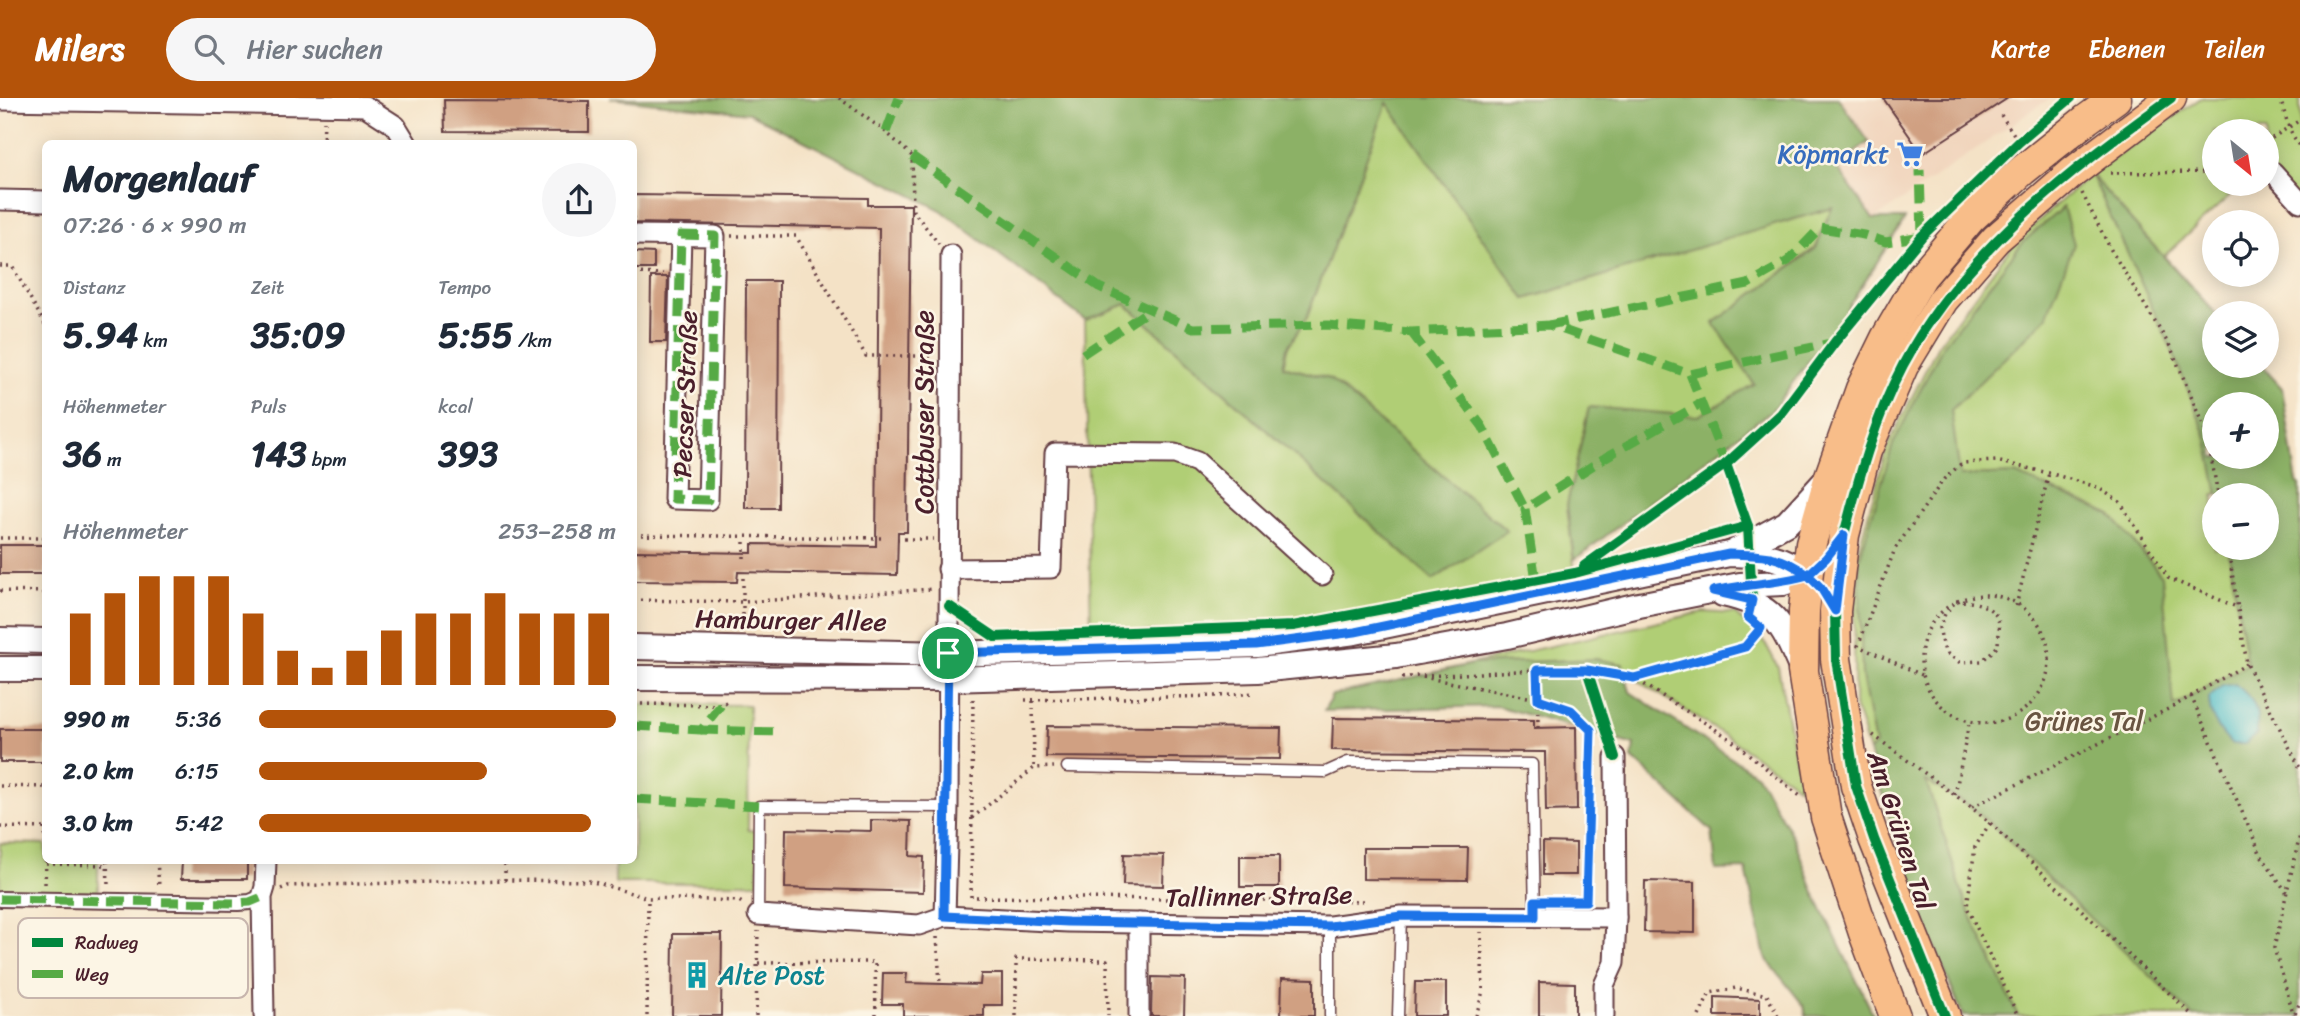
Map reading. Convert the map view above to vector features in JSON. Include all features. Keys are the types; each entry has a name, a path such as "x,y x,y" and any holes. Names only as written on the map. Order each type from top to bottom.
{"main road":[{"path":"1895,1016 1826,817 1803,671 1811,543 1830,476 1861,389 1886,338 1922,276 1970,219 2023,170 2116,98"},
{"name":"Am Grünen Tal","path":"1945,1016 1874,839 1856,786 1836,659 1835,611 1844,535 1866,451 1903,366 1943,300 1996,239 2072,173 2171,98"},
{"path":"1808,575 1844,535"},
{"path":"1808,575 1821,588 1835,611"}],"street":[{"path":"0,100 365,106 396,126 405,140"},
{"path":"2279,179 2300,202"},
{"path":"0,200 42,201"},
{"path":"637,235 715,236"},
{"name":"Pecser Straße","path":"681,235 674,499 708,500 715,236"},
{"name":"Cottbuser Straße","path":"948,679 951,255"},
{"path":"948,578 1051,568 1055,453 1175,454 1197,461 1322,576"},
{"path":"1729,554 1787,523 1830,476"},
{"name":"Hamburger Allee","path":"637,646 948,653 1269,643 1355,632 1729,554 1769,555 1791,563 1808,575"},
{"path":"637,678 948,679 1258,670 1396,656 1507,636 1740,585 1783,583 1808,575"},
{"path":"1713,591 1752,600 1767,610 1777,621 1803,671"},
{"path":"0,640 42,640"},
{"path":"0,669 42,670"},
{"path":"942,911 947,807 948,679"},
{"path":"1604,1016 1604,985 1614,963 1616,917 1615,758"},
{"path":"264,1016 262,897 266,864"},
{"path":"0,899 238,903 262,897"},
{"name":"Tallinner Straße","path":"758,915 919,925 942,911 1139,923 1330,926 1401,916 1616,917"},
{"path":"1139,923 1139,1016"}],"lane":[{"path":"1067,767 1326,772 1348,762 1532,764 1535,917"},
{"path":"758,915 759,806 947,807"},
{"path":"1398,1016 1401,916"},
{"path":"1330,926 1330,1016"}],"path":[{"path":"839,98 886,132 912,156 913,211 932,238 951,255"},
{"path":"2280,98 2289,128 2300,148"},
{"path":"2001,115 2020,142"},
{"path":"2279,134 2300,120"},
{"path":"2202,172 2072,173 2111,250 2171,348 2207,435 2216,483"},
{"path":"715,236 796,236 866,356 951,356"},
{"path":"0,266 12,266 42,319"},
{"path":"637,273 680,274"},
{"path":"1922,675 1858,646 1895,549 1944,479 1962,463 1996,461 2049,472 2097,487 2120,502 2168,578 2239,608"},
{"path":"2016,606 2049,472"},
{"path":"637,535 883,538"},
{"path":"744,537 744,558"},
{"path":"0,538 42,538"},
{"path":"897,539 949,539"},
{"path":"2230,560 2247,664 2300,768"},
{"path":"743,572 743,631"},
{"path":"637,600 743,601 948,578"},
{"path":"0,591 42,592"},
{"path":"1973,595 2005,597 2040,625 2050,659 2042,691 2016,717 1996,724 1969,723 1941,708 1922,675 1923,637 1943,609 1956,601 1973,595"},
{"path":"1634,678 1745,647 1761,628 1748,617 1752,600"},
{"path":"1956,601 1973,601 1989,608 1998,622 1998,646 1982,661 1959,662 1945,652 1939,628 1945,614 1956,601"},
{"path":"1971,807 2191,696 2247,664"},
{"path":"1537,670 1538,727"},
{"path":"1391,679 1537,670 1587,670 1634,678 1729,738 1826,817"},
{"path":"1417,677 1538,699 1571,710 1591,730 1586,901"},
{"path":"1034,768 1032,701 1219,696 1259,692"},
{"path":"2191,696 2261,855 2287,894"},
{"path":"971,897 973,697"},
{"path":"1843,713 1990,823 2193,1016"},
{"path":"1955,795 1969,723"},
{"path":"972,818 1034,768 1067,767"},
{"path":"0,786 42,787"},
{"path":"1990,823 1975,847 1967,907 2018,1016"},
{"path":"0,827 42,828"},
{"path":"2294,1016 2274,948 2300,835"},
{"path":"45,900 46,864"},
{"path":"107,864 108,901"},
{"path":"157,864 160,902"},
{"path":"505,880 506,864"},
{"path":"262,897 288,886 505,880 590,881 648,898 739,901 758,915 756,1016"},
{"path":"940,984 942,911 971,897 1371,901"},
{"path":"647,1016 648,898"},
{"path":"1476,1016 1483,991 1480,916"},
{"path":"1016,1016 1016,959 1107,960 1108,1016"},
{"path":"758,964 875,962 876,1016"},
{"path":"1699,1016 1710,993 1736,988 1767,995 1778,1016"},
{"path":"2294,1016 2300,1002"}],"shaded area":[{"name":"Köpmarkt","path":"1838,98 2050,98 1873,220 1836,166 1869,142"}],"green space":[{"path":"610,98 1838,98 1869,142 1836,166 1873,219 1905,219 1839,321 1772,410 1574,560 1567,505 1589,407 1698,416 1754,384 1714,323 1816,248 1832,208 1525,299 1387,103 1307,317 1287,348 1283,366 1330,379 1507,531 1433,580 1126,304 1085,320 941,210 749,113"},
{"name":"Grünes Tal","path":"2201,98 2300,98 2300,202 2279,182 2279,119 2202,119 2202,196 2229,196 2214,210 2202,210 2202,221 2164,256 2204,301 2202,301 2202,378 2264,378 2267,392 2202,392 2202,469 2279,469 2279,454 2300,562 2300,1016 1963,1016 1913,894 1854,703 1855,562 1887,447 1938,345 2015,242 2091,174"},
{"path":"1387,102 1525,299 1832,207 1816,247 1715,323 1754,384 1698,417 1589,407 1567,505 1575,573 1293,626 1091,634 1085,320 1126,304 1433,580 1506,531 1330,379 1283,366 1287,348 1307,317"},
{"name":"Grünes Tal","path":"2091,174 2204,301 2202,301 2202,378 2273,378 2282,388 2297,483 2300,486 2300,1016 2193,1016 1990,823 1971,807 1926,781 1967,907 2018,1016 1963,1016 1913,894 1869,751 1875,745 1862,676 1859,560 1893,444 1942,347 2022,243 2063,207 2074,244 2046,318 1951,410 1960,476 2015,474 2110,514 2162,576 2174,706 2247,664 2230,560 2279,560 2279,483 2216,483 2213,469 2279,469 2279,392 2202,392 2202,425 2171,348"},
{"path":"1703,612 1735,614 1763,639 1778,667 1801,788 1729,738 1634,678 1587,670 1417,676"},
{"path":"1596,659 1623,664 1630,692 1757,775 1794,839 1815,895 1874,1016 1806,1016 1804,1006 1765,957 1746,869 1716,870 1712,831 1632,758 1634,745 1497,706 1324,711 1332,695 1473,664"},
{"path":"637,704 749,705 748,830 759,831 758,883 615,883 615,864 637,864"},
{"path":"0,843 42,844 42,864 98,864 98,893 0,891"}],"water":[{"path":"2235,684 2251,700 2256,711 2257,734 2245,744 2231,744 2215,723 2209,705 2209,698 2222,686"}],"building":[{"path":"1883,98 2008,98 1922,154"},
{"path":"444,100 589,101 589,132 445,131"},
{"path":"637,195 868,198 868,205 911,205 907,532 898,532 897,575 738,572 737,582 637,581 637,551 752,553 752,544 876,546 879,228 637,223"},
{"path":"637,252 654,253 654,269 637,269"},
{"path":"651,277 668,277 666,342 650,342"},
{"path":"746,281 779,281 778,508 745,508"},
{"path":"0,545 42,545 42,574 0,574"},
{"path":"1333,718 1534,720 1534,728 1576,727 1577,810 1546,811 1545,752 1332,750"},
{"path":"1047,726 1281,728 1280,759 1046,757"},
{"path":"0,729 42,729 42,762 0,762"},
{"path":"871,820 911,821 910,856 924,857 923,892 785,888 786,829 871,831"},
{"path":"1543,842 1576,843 1576,875 1543,875"},
{"path":"1363,848 1468,848 1467,880 1363,879"},
{"path":"1124,854 1164,855 1163,886 1123,885"},
{"path":"1240,856 1279,856 1279,887 1240,887"},
{"path":"182,864 247,864 247,879 181,879"},
{"path":"1645,881 1695,882 1695,933 1644,932"},
{"name":"Alte Post","path":"673,934 722,934 721,1016 672,1016"},
{"path":"883,973 907,973 906,983 980,985 981,974 1002,974 1002,1005 984,1005 984,1016 903,1016 903,1004 882,1004"},
{"path":"1152,977 1185,978 1184,1016 1151,1016"},
{"path":"1282,978 1314,979 1314,1016 1281,1016"},
{"path":"1415,982 1446,982 1446,1016 1414,1016"},
{"path":"1539,982 1575,983 1575,1016 1539,1016"},
{"path":"1715,997 1760,999 1760,1016 1715,1016"}],"marked path":[{"path":"886,132 899,98"},
{"path":"912,156 1099,287 1193,328 1328,325 1411,332 1549,325 1690,374 1835,342"},
{"path":"1549,325 1748,284 1788,261 1820,228 1864,235 1886,242 1922,236 1920,170"},
{"path":"681,235 715,236 708,500 674,499 681,235"},
{"path":"1083,354 1151,309"},
{"path":"1411,332 1482,426 1525,509"},
{"path":"1690,374 1727,468"},
{"path":"1536,580 1525,509 1606,457 1702,403"},
{"path":"637,726 701,730 721,705"},
{"path":"701,730 779,732"},
{"path":"637,799 759,806"},
{"path":"0,899 238,903 262,897"}],"cycle path":[{"path":"1584,566 1726,464 1781,414 1835,342 1922,236 2019,142 2071,98"},
{"path":"1844,535 1869,448 1893,385 1928,324 1956,286 1988,250 2057,185 2171,98"},
{"path":"1726,464 1748,526 1752,600"},
{"path":"949,606 995,637 1293,626 1575,573 1748,526"},
{"path":"1835,611 1836,659 1856,786 1874,839 1945,1016"},
{"path":"1587,670 1615,757"}],"place":[{"name":"Köpmarkt","path":"1910,154"},
{"name":"Alte Post","path":"697,975"}],"route":[{"path":"948,653 944,916 1068,922 1330,926 1401,916 1535,917 1535,901 1586,901 1591,730 1571,710 1538,699 1537,670 1587,670 1634,678 1745,647 1761,628 1748,617 1752,600 1713,591 1740,585 1783,583 1808,575 1821,588 1835,611 1844,535 1808,575 1791,563 1769,555 1729,554 1355,632 1256,645 948,653"}]}
